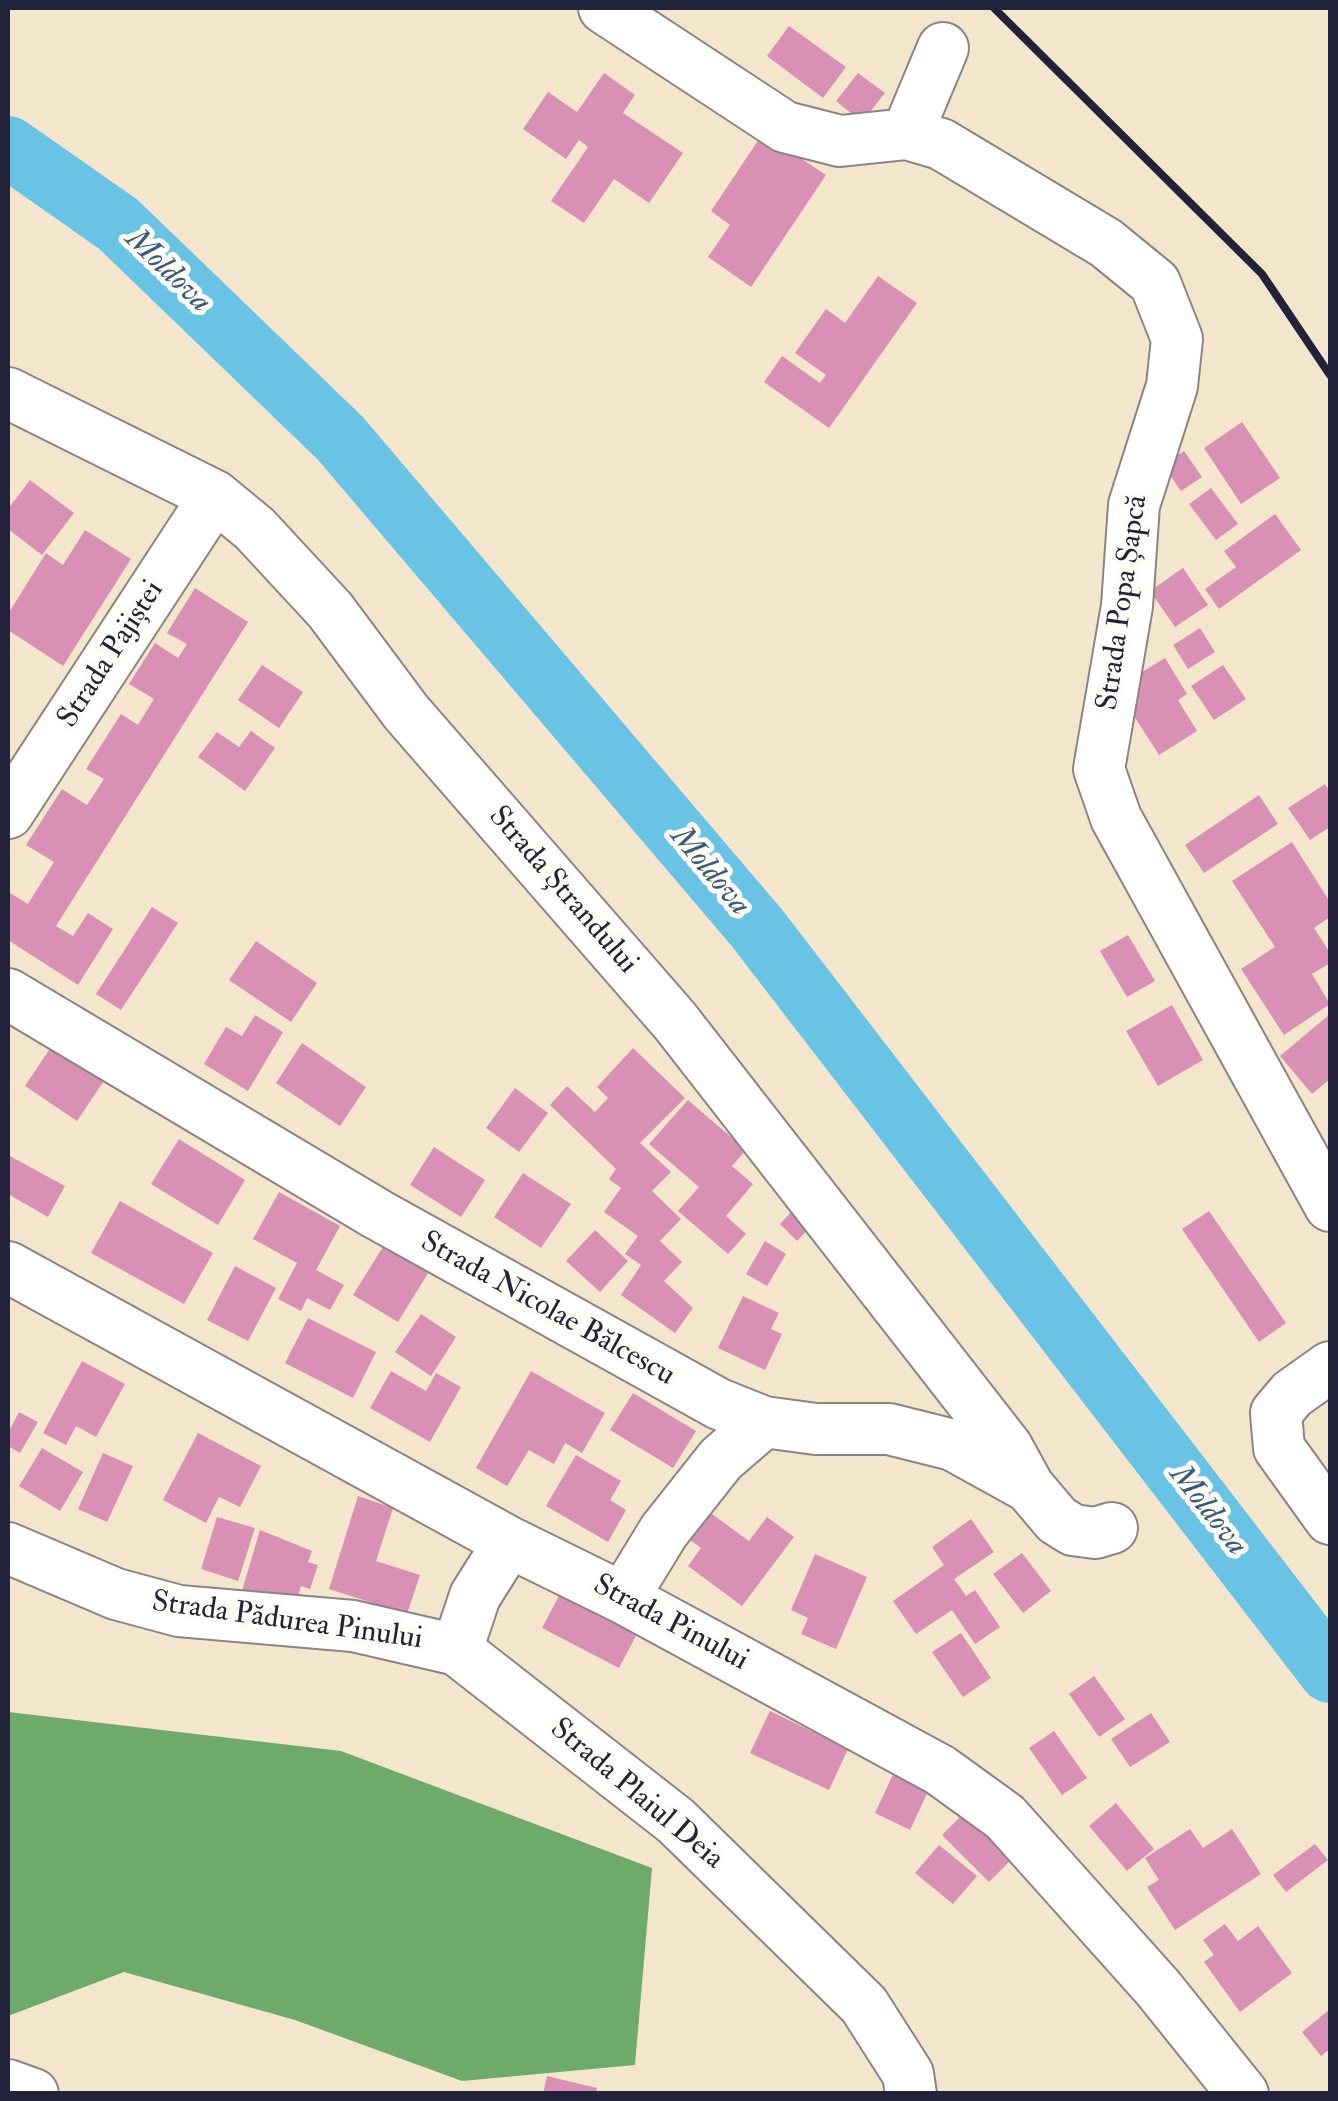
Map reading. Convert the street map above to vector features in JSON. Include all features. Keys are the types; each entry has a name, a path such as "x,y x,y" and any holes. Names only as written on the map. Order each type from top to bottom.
{"street":[{"name":"Strada Popa Șapcă","path":"604,8 785,127 840,141 907,134 941,144 1106,243 1155,283 1170,312 1177,339 1172,386 1134,504 1127,606 1099,769 1116,818 1330,1206"},
{"path":"907,134 943,48"},
{"name":"Strada Ștrandului","path":"8,393 215,496 255,529 330,610 406,712 674,1021 1007,1447 1029,1487"},
{"name":"Strada Pajiștei","path":"8,813 215,496"},
{"name":"Strada Nicolae Bălcescu","path":"8,994 591,1336 719,1404 764,1422 816,1429 889,1429 952,1445 1029,1487 1057,1520 1073,1530 1095,1533 1112,1528"},
{"name":"Strada Pinului","path":"8,1267 510,1542 623,1598 940,1770 1005,1817 1158,1988 1244,2094"},
{"path":"1330,1367 1292,1394 1276,1412 1279,1448 1330,1519"},
{"path":"623,1598 664,1530 721,1459 764,1422"},
{"path":"457,1650 475,1596 510,1542"},
{"name":"Strada Pădurea Pinului","path":"8,1548 116,1594 179,1610 352,1626 457,1650"},
{"name":"Strada Plaiul Deia","path":"457,1650 690,1834 864,2004 908,2074 911,2094"},
{"path":"8,2086 33,2094"}],"green space":[{"path":"8,1712 341,1751 652,1868 635,2065 462,2081 295,2020 124,1972 8,2016"}],"building":[{"path":"789,26 846,67 823,98 767,56"},
{"path":"604,73 635,95 623,113 683,153 649,203 614,179 584,223 551,201 588,147 579,140 566,159 523,129 548,92 577,112"},
{"path":"858,73 885,93 862,122 836,101"},
{"path":"763,133 826,175 751,287 708,257 730,225 711,211"},
{"path":"878,276 917,303 829,428 764,382 782,356 820,383 826,375 795,353 826,309 845,323"},
{"path":"1242,422 1280,478 1241,504 1204,448"},
{"path":"1184,451 1202,477 1181,491 1163,465"},
{"path":"30,480 74,513 42,555 8,529 8,509"},
{"path":"1211,488 1238,524 1216,540 1189,504"},
{"path":"1275,514 1301,550 1219,609 1205,589 1236,567 1224,551"},
{"path":"85,530 131,559 63,666 8,630 8,614 46,553 63,565"},
{"path":"1183,568 1208,605 1175,627 1150,591"},
{"path":"195,588 248,622 56,926 73,936 88,913 113,929 78,985 8,940 8,897 10,893 28,904 54,862 26,845 62,789 87,805 104,779 86,769 121,714 138,725 154,699 129,684 155,643 178,658 187,644 167,633"},
{"path":"1200,628 1215,652 1188,669 1173,645"},
{"path":"1165,658 1187,694 1178,700 1197,731 1159,755 1116,688"},
{"path":"262,665 303,692 279,728 238,700"},
{"path":"1223,665 1246,699 1214,720 1191,686"},
{"path":"251,731 275,748 245,791 198,757 217,732 239,747"},
{"path":"1325,784 1330,792 1330,827 1310,840 1288,808"},
{"path":"1259,795 1278,824 1204,873 1185,845"},
{"path":"1292,842 1330,902 1330,917 1314,928 1330,953 1330,963 1312,974 1330,1004 1284,1035 1241,969 1275,947 1232,881"},
{"path":"152,907 178,923 121,1010 96,994"},
{"path":"1128,935 1155,981 1127,997 1100,951"},
{"path":"256,941 317,983 291,1022 229,980"},
{"path":"1172,1005 1203,1060 1158,1086 1126,1031"},
{"path":"1330,1014 1330,1079 1312,1094 1280,1056"},
{"path":"255,1015 283,1032 248,1091 204,1064 226,1027 242,1036"},
{"path":"55,1041 107,1076 77,1121 25,1086"},
{"path":"302,1043 366,1087 340,1126 276,1083"},
{"path":"633,1048 685,1098 640,1143 671,1172 652,1191 681,1219 660,1241 682,1262 664,1281 693,1308 675,1333 621,1295 641,1265 625,1254 638,1236 604,1212 621,1188 609,1179 616,1169 550,1105 567,1086 595,1112 608,1098 597,1087"},
{"path":"515,1088 548,1113 519,1152 486,1128"},
{"path":"688,1100 746,1150 732,1166 753,1184 726,1216 746,1234 728,1254 678,1211 699,1187 649,1144"},
{"path":"179,1139 245,1180 218,1225 151,1184"},
{"path":"434,1147 485,1180 461,1217 410,1185"},
{"path":"8,1155 65,1186 48,1217 8,1194"},
{"path":"523,1173 571,1204 541,1248 494,1217"},
{"path":"279,1192 340,1226 316,1270 344,1285 330,1310 307,1298 301,1311 278,1299 297,1263 253,1239"},
{"path":"807,1195 825,1211 797,1241 780,1224"},
{"path":"120,1201 213,1253 184,1304 91,1253"},
{"path":"1209,1211 1286,1323 1259,1342 1182,1229"},
{"path":"595,1230 628,1261 600,1292 566,1261"},
{"path":"389,1237 433,1265 398,1322 353,1295"},
{"path":"765,1241 786,1254 767,1286 746,1274"},
{"path":"235,1266 276,1288 248,1341 207,1320"},
{"path":"743,1296 779,1313 771,1329 782,1334 765,1370 718,1348"},
{"path":"421,1314 456,1337 431,1376 395,1352"},
{"path":"308,1318 376,1352 353,1398 285,1363"},
{"path":"82,1361 125,1384 96,1437 76,1426 66,1445 43,1433"},
{"path":"391,1371 426,1391 436,1373 461,1387 430,1442 370,1408"},
{"path":"531,1371 605,1413 582,1453 565,1443 554,1464 529,1450 507,1486 476,1468"},
{"path":"633,1393 696,1431 673,1468 610,1430"},
{"path":"19,1412 38,1422 20,1453 8,1446 8,1433"},
{"path":"198,1433 261,1466 240,1507 219,1497 206,1523 163,1500"},
{"path":"42,1448 83,1472 60,1511 19,1486"},
{"path":"103,1453 133,1466 107,1522 78,1509"},
{"path":"576,1455 621,1481 610,1500 626,1510 608,1542 546,1506"},
{"path":"358,1496 393,1508 376,1561 420,1575 407,1614 329,1589"},
{"path":"701,1506 749,1541 767,1517 794,1537 742,1606 688,1566 701,1548 681,1533"},
{"path":"217,1517 255,1528 238,1581 201,1569"},
{"path":"971,1519 994,1552 954,1579 966,1596 975,1590 1000,1627 975,1644 952,1610 916,1634 893,1601 944,1565 932,1547"},
{"path":"260,1530 312,1551 308,1562 318,1565 310,1589 301,1586 297,1600 273,1592 270,1603 241,1594"},
{"path":"1022,1553 1051,1591 1023,1613 993,1574"},
{"path":"815,1554 867,1577 836,1649 801,1634 808,1618 791,1610"},
{"path":"561,1592 638,1632 619,1668 542,1628"},
{"path":"961,1633 991,1678 963,1697 932,1652"},
{"path":"1094,1676 1125,1719 1099,1737 1069,1694"},
{"path":"770,1711 848,1749 829,1790 750,1753"},
{"path":"1151,1713 1170,1742 1130,1767 1111,1739"},
{"path":"1054,1731 1087,1778 1062,1795 1029,1748"},
{"path":"896,1768 931,1785 910,1830 875,1813"},
{"path":"1116,1803 1154,1849 1127,1871 1089,1826"},
{"path":"972,1805 1019,1852 989,1882 942,1835"},
{"path":"1190,1829 1203,1848 1232,1829 1261,1874 1175,1930 1147,1887 1159,1880 1145,1858"},
{"path":"1315,1844 1328,1860 1286,1892 1273,1875"},
{"path":"939,1845 977,1876 953,1904 915,1873"},
{"path":"1225,1924 1238,1941 1258,1926 1292,1973 1240,2012 1204,1962 1214,1955 1203,1940"},
{"path":"1330,2009 1330,2049 1321,2056 1302,2032"},
{"path":"547,2076 597,2088 596,2094 543,2094"}],"waterway":[{"name":"Moldova","path":"8,147 118,224 340,438 757,928 1330,1672"}],"railway":[{"path":"994,8 1262,274 1330,375"}]}
